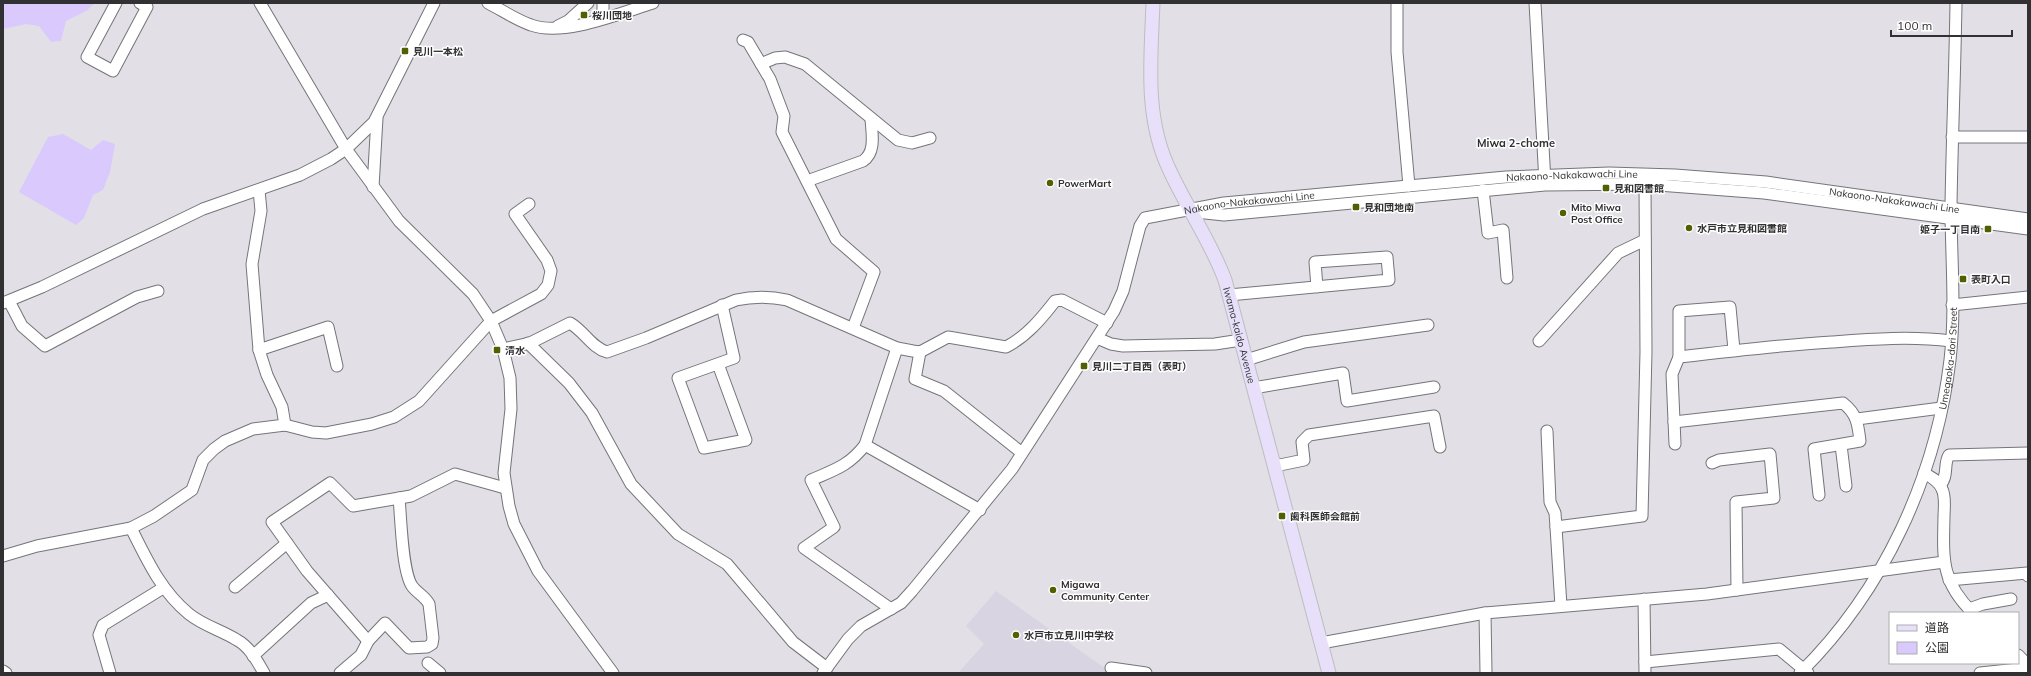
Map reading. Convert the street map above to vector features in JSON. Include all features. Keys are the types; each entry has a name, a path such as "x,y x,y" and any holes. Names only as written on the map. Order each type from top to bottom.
{"main road":[{"name":"Iwama-kaido Avenue","path":"1153,3 1151,88 1154,124 1169,170 1213,252 1229,295 1329,673"}],"street":[{"path":"116,3 87,57 114,71 147,7 140,3"},
{"path":"260,3 346,149 373,187 399,221 473,294 491,321 503,349 512,393 510,422 504,461 506,488 514,524 538,571 613,673"},
{"path":"158,291 137,297 45,346 22,326 6,302 102,259 196,212 259,190 315,168 346,149 377,118 434,3"},
{"path":"488,3 531,25 553,28 577,26 653,3"},
{"path":"553,28 568,21 588,3"},
{"path":"603,3 603,18"},
{"path":"1397,3 1397,52 1408,186"},
{"path":"1535,3 1545,180"},
{"name":"Umegaoka-dori Street","path":"1804,672 1836,634 1880,571 1908,514 1932,450 1941,408 1951,341 1952,137 1956,3"},
{"path":"743,40 748,42 770,79 784,116 782,132 836,238 874,272 853,328"},
{"path":"761,64 775,58 785,57 805,64 898,140 912,144 930,138"},
{"path":"373,187 377,118"},
{"path":"807,180 863,161 869,157 872,148 871,119"},
{"path":"1952,137 2028,137"},
{"name":"Nakaono-Nakakawachi Line","path":"1190,211 1224,215 1483,190 1545,180 1608,173 1719,178 1766,182 1951,213 2028,229"},
{"name":"Nakaono-Nakakawachi Line","path":"1190,211 1224,203 1408,186 1545,180 1645,184 1764,193 1951,213 2028,219"},
{"path":"1556,527 1642,516 1646,352 1645,184"},
{"path":"259,190 261,211 252,264 259,350 267,375 282,407 285,425"},
{"path":"1483,190 1488,233 1503,230 1507,278"},
{"path":"3,556 37,546 131,528 154,516 192,490 204,460 225,440 254,429 285,425 312,432 326,433 372,424 394,417 419,401 491,321 541,294 548,285 550,271 547,260 515,214 529,204"},
{"path":"528,343 569,383 592,413 631,484 678,534 727,564 793,642 825,670 861,626 891,610 912,592 980,510 1022,453 1120,301 1143,220 1158,215 1190,211"},
{"path":"1539,341 1618,253 1645,240"},
{"path":"1229,295 1317,287 1389,280 1387,256 1315,262 1317,287"},
{"path":"503,349 528,343 570,323 578,328 601,350 607,352 646,338 722,305 750,297 767,296 787,300 897,348 920,352 948,337 1006,347 1020,338 1039,322 1055,301 1062,300 1107,323"},
{"path":"1952,305 2028,297"},
{"path":"718,364 746,440 704,448 678,378 734,358 722,305"},
{"path":"1675,444 1672,374 1679,357 1679,311 1730,306 1734,350"},
{"path":"1246,360 1304,342 1428,325"},
{"path":"259,350 328,327 337,366"},
{"path":"1679,357 1734,350 1892,337 1910,337 1951,341"},
{"path":"1097,338 1111,344 1123,346 1215,344 1241,340"},
{"path":"891,610 804,548 834,527 811,480 846,465 855,457 865,444 897,348"},
{"path":"920,352 915,379 944,391 1022,453"},
{"path":"1253,388 1343,373 1347,401 1434,387"},
{"path":"1674,422 1843,403 1850,408 1858,419 1860,441 1814,449 1819,495"},
{"path":"1858,419 1941,408"},
{"path":"1275,466 1304,460 1302,442 1309,435 1434,416 1440,447"},
{"path":"1547,431 1550,502 1555,513 1562,606"},
{"path":"865,444 980,510"},
{"path":"1841,445 1846,486"},
{"path":"1940,485 1946,477 1947,460 1950,455 2028,453"},
{"path":"1712,463 1719,460 1770,454 1774,498 1736,502 1737,590"},
{"path":"1924,473 1940,485 1944,492 1944,562 1949,580 1954,590 1971,611 1983,604 2012,599"},
{"path":"368,641 307,571 272,522 330,483 353,506 411,496 455,474 506,488"},
{"path":"340,673 361,655 368,641 385,623 409,648 427,647 432,644 433,638 429,604 427,599 412,586 406,571 399,498"},
{"path":"131,528 151,570 163,588 189,614 208,627 238,640 253,656 264,673"},
{"path":"235,587 287,543"},
{"path":"1321,643 1485,613 1737,590 1944,562"},
{"path":"1949,580 2000,574 2027,573 2028,576"},
{"path":"110,673 99,635 103,625 163,588"},
{"path":"253,656 311,603 328,595"},
{"path":"1644,599 1645,668 1779,649 1804,672"},
{"path":"1485,613 1486,673"},
{"path":"2019,656 2028,665"},
{"path":"428,663 440,673"},
{"path":"1110,668 1146,673"},
{"path":"1980,673 2028,668"}],"shaded area":[{"name":"水戸市立見川中学校","path":"996,591 1106,669 1107,673 958,673 984,644 966,626"}],"green space":[{"path":"3,3 95,3 86,11 66,21 61,41 51,42 39,26 26,24 3,29"},
{"path":"63,134 91,150 103,140 115,144 110,172 103,190 93,195 84,218 76,225 19,192 48,137"}],"place":[{"name":"桜川団地","path":"584,15"},
{"name":"見川一本松","path":"405,51"},
{"name":"PowerMart","path":"1050,183"},
{"name":"見和図書館","path":"1606,188"},
{"name":"見和団地南","path":"1356,207"},
{"name":"Mito Miwa Post Office","path":"1563,213"},
{"name":"水戸市立見和図書館","path":"1689,228"},
{"name":"姫子一丁目南","path":"1988,229"},
{"name":"表町入口","path":"1963,279"},
{"name":"清水","path":"497,350"},
{"name":"見川二丁目西（表町）","path":"1084,366"},
{"name":"歯科医師会館前","path":"1282,516"},
{"name":"Migawa Community Center","path":"1053,590"},
{"name":"水戸市立見川中学校","path":"1016,635"}],"district":[{"name":"Miwa 2-chome","path":"1516,143"}]}
